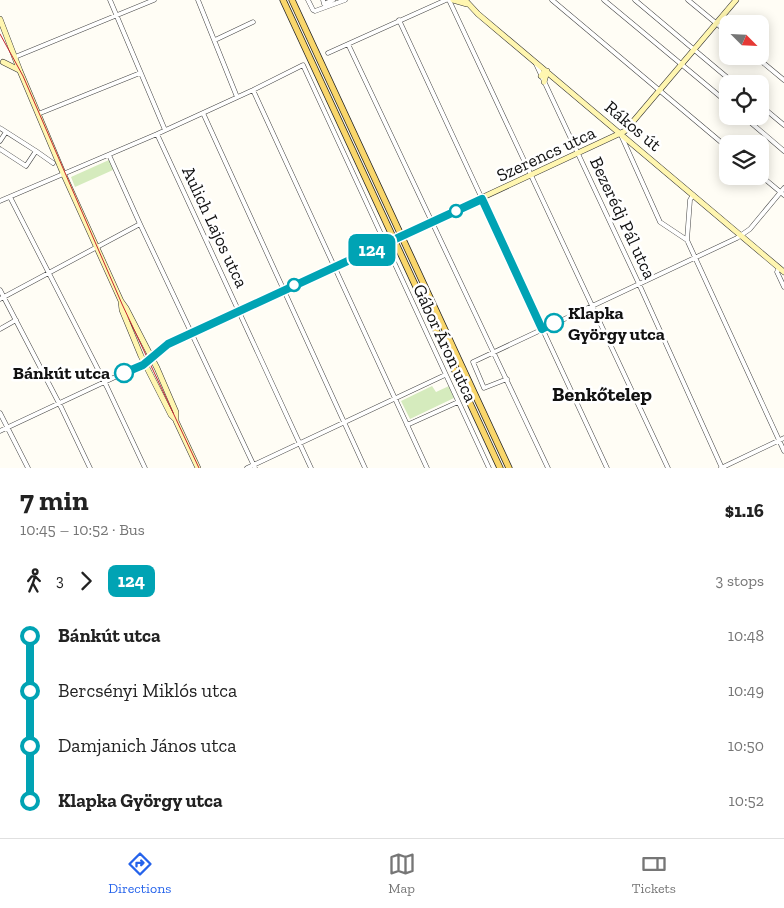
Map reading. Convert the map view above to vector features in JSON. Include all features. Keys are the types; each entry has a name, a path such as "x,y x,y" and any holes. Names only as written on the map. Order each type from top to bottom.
{"main road":[{"path":"283,0 500,468"},
{"path":"292,0 509,468"}],"street":[{"path":"110,0 165,130"},
{"path":"1,63 154,0"},
{"path":"198,0 237,97"},
{"path":"308,0 315,11 336,1"},
{"path":"323,0 324,4 345,0"},
{"path":"450,0 668,468"},
{"path":"328,53 399,20 450,0 466,2"},
{"path":"552,0 719,140"},
{"path":"604,0 719,96"},
{"path":"635,0 724,75"},
{"path":"688,0 719,26"},
{"name":"Szerencs utca","path":"0,431 146,363 168,344 620,134 625,131 660,91 736,0"},
{"name":"Rákos út","path":"466,2 534,62 782,270"},
{"path":"0,19 19,70 63,173 121,302 126,308 176,412 176,421"},
{"path":"399,20 607,468"},
{"path":"215,40 253,22"},
{"path":"348,44 548,468"},
{"name":"Bezerédj Pál utca","path":"534,62 639,284 722,468"},
{"path":"1,63 19,70"},
{"name":"Gábor Áron utca","path":"253,90 303,65 384,245 489,468"},
{"path":"766,65 784,80"},
{"path":"547,72 544,72 543,80 553,77"},
{"path":"38,114 140,73"},
{"path":"0,200 109,155 253,90 427,468"},
{"path":"769,112 784,125"},
{"path":"203,113 365,468"},
{"path":"754,125 784,151"},
{"path":"0,128 53,163"},
{"path":"0,141 6,132"},
{"name":"Aulich Lajos utca","path":"156,134 311,468"},
{"path":"620,134 660,222 687,240"},
{"path":"0,149 26,166 36,152"},
{"path":"629,155 632,150 638,149"},
{"path":"109,155 255,466"},
{"path":"507,379 484,388 473,362 741,235 750,229 783,192 769,182"},
{"path":"693,195 690,200 687,240 784,451"},
{"path":"10,197 105,382 145,468"},
{"path":"2,298 140,224"},
{"path":"782,270 776,272 784,286"},
{"path":"0,290 2,298 16,320 60,403 90,468"},
{"path":"121,302 122,310 146,363 198,468"},
{"path":"0,329 16,320"},
{"path":"247,468 255,466 299,442 445,375"},
{"path":"407,425 458,402"},
{"path":"0,413 28,468"},
{"path":"722,468 784,438"}],"green space":[{"path":"109,160 113,170 75,187 71,177"},
{"path":"432,386 436,392 449,386 454,398 410,419 401,401"}],"tram line":[{"path":"0,34 23,76 122,304 199,468"}],"bus line":[{"name":"124","path":"124,373 143,365 168,344 482,199 542,329 554,323"}],"place":[{"name":"Klapka György utca","path":"554,323"},
{"name":"Bánkút utca","path":"124,373"}],"district":[{"name":"Benkőtelep","path":"602,394"}]}
